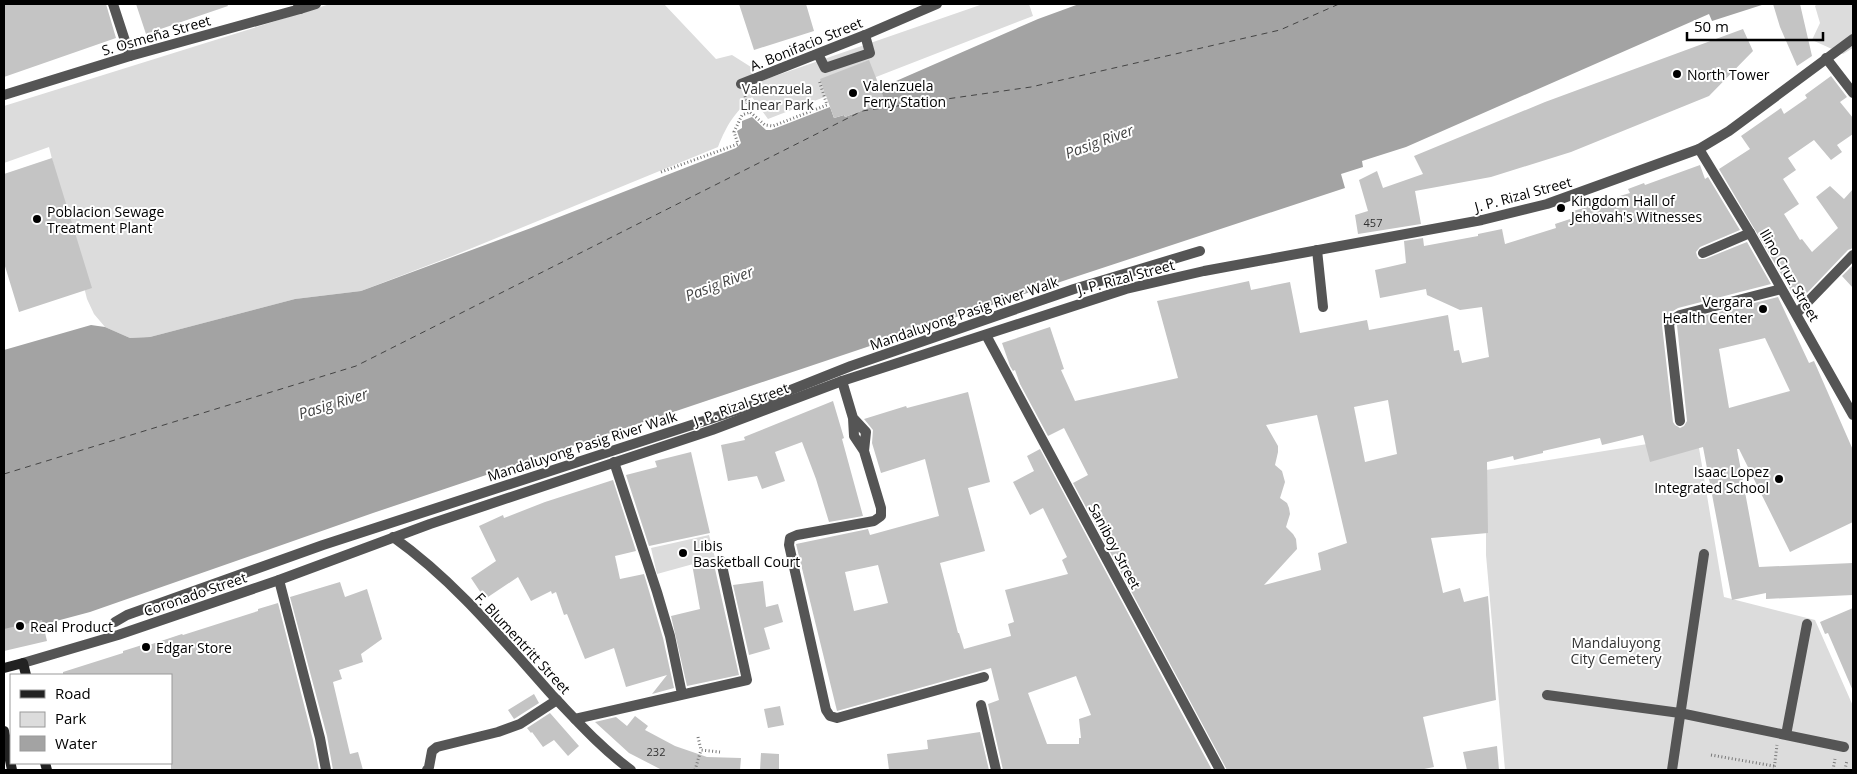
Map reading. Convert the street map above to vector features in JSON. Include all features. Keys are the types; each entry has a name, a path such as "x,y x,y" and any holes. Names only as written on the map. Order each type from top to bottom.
{"main road":[{"name":"Coronado Street","path":"4,668 23,663"},
{"path":"23,663 26,674"},
{"path":"4,731 10,760"}],"street":[{"path":"113,4 130,56"},
{"name":"S. Osmeña Street","path":"4,95 299,6 316,4"},
{"name":"A. Bonifacio Street","path":"741,84 865,35 936,4"},
{"path":"818,54 825,68 870,53 865,35"},
{"name":"J. P. Rizal Street","path":"393,537 712,430 842,381 1126,289 1204,271 1482,220 1547,204 1699,149 1728,130 1853,38"},
{"path":"1826,58 1853,93"},
{"name":"Ilino Cruz Street","path":"1699,149 1750,234 1853,415"},
{"path":"1703,253 1750,234"},
{"path":"1317,250 1323,307"},
{"name":"Mandaluyong Pasig River Walk","path":"115,622 127,615 323,545 753,405 851,366 1074,289 1200,251"},
{"path":"1796,314 1853,255"},
{"path":"1680,420 1669,324 1672,320 1680,315 1781,289"},
{"name":"Saniboy Street","path":"986,335 1220,770"},
{"path":"842,381 853,418 854,436 864,451 881,508 881,516 874,520 790,538 789,545 826,710 830,716 837,718 984,677"},
{"path":"614,462 658,592 670,636 682,694"},
{"name":"Coronado Street","path":"23,663 118,636 279,580 393,537"},
{"name":"F. Blumentritt Street","path":"393,537 414,552 458,591 598,743 631,770"},
{"path":"1672,770 1704,554"},
{"path":"575,719 747,680 721,561"},
{"path":"279,580 320,738 326,770"},
{"path":"1782,735 1807,624"},
{"path":"1547,695 1680,713 1844,747"},
{"path":"427,770 432,751 438,747 498,732 520,724 557,700"},
{"path":"981,705 996,770"}],"path":[{"path":"661,172 738,144 734,132 742,115 750,112 766,124 773,126 827,104 819,80 821,75"},
{"path":"1711,755 1774,768 1782,735"},
{"path":"696,770 701,750 698,737"},
{"path":"701,750 720,752"}],"green space":[{"name":"Valenzuela Linear Park","path":"330,4 664,4 716,59 732,55 751,67 755,83 983,4 1029,4 1033,16 768,119 752,97 732,120 718,147 455,255 361,291 295,299 150,337 130,338 105,327 94,314 87,299 49,147 4,163 4,106"},
{"path":"1817,4 1853,4 1853,48 1843,54 1812,40 1820,23 1815,6"},
{"name":"Mandaluyong City Cemetery","path":"1697,436 1724,597 1815,620 1853,706 1853,770 1505,770 1486,555 1486,470"},
{"name":"Libis Basketball Court","path":"709,535 715,558 657,574 651,548"}],"water":[{"name":"Pasig River","path":"1079,4 1765,4 1712,21 1709,14 1406,147 1362,161 1363,167 1341,174 1345,188 373,513 90,612 4,635 4,350 91,325 105,327 130,338 150,337 295,299 361,291 531,228 736,148 741,143 737,131 742,128 742,121 752,117 766,130 771,130 830,107 834,118 844,115 845,117 874,106 873,102 883,98 880,88 1038,19"}],"building":[{"path":"4,4 106,4 116,38 4,77"},
{"path":"136,4 227,4 228,6 146,34"},
{"path":"739,4 806,4 814,31 754,50"},
{"path":"1773,4 1800,4 1812,56 1797,66 1780,27"},
{"path":"1743,29 1753,51 1709,96 1571,152 1491,177 1415,191 1421,224 1358,234 1355,215 1368,211 1359,180 1377,171 1383,188 1423,174 1414,156 1545,102"},
{"name":"Valenzuela Ferry Station","path":"869,60 884,98 873,102 875,106 845,117 844,115 834,118 820,79"},
{"path":"1831,76 1847,97 1840,102 1853,118 1853,134 1837,145 1842,152 1831,160 1814,140 1788,158 1796,170 1783,179 1799,204 1784,214 1800,240 1802,239 1812,252 1838,228 1816,197 1830,186 1844,199 1853,189 1853,248 1848,250 1797,301 1719,169 1750,149 1741,136 1781,108 1784,114 1807,98 1805,95"},
{"name":"Poblacion Sewage Treatment Plant","path":"52,158 92,288 19,312 4,263 4,174"},
{"path":"1700,165 1705,179 1708,177 1740,230 1700,247 1696,252 1697,256 1699,259 1705,259 1747,242 1771,284 1678,308 1668,314 1662,325 1673,422 1680,428 1687,421 1677,325 1683,321 1778,297 1809,363 1814,361 1853,450 1853,522 1790,552 1739,449 1737,449 1759,567 1853,563 1853,595 1766,599 1766,593 1732,600 1703,447 1650,462 1643,435 1602,445 1600,438 1543,451 1543,453 1514,460 1513,456 1487,462 1488,533 1431,538 1443,593 1460,588 1464,602 1488,596 1496,700 1423,717 1434,767 1419,770 1227,770 1073,483 1088,475 1064,428 1048,436 1020,384 1015,370 1013,371 1010,366 1002,343 1050,327 1064,369 1061,370 1075,401 1178,378 1157,301 1249,281 1251,290 1290,282 1300,333 1367,320 1369,330 1448,315 1454,351 1459,350 1462,363 1489,357 1482,307 1460,310 1427,295 1426,289 1380,298 1375,270 1406,263 1404,241 1423,238 1424,246 1478,236 1478,234 1502,229 1505,244 1556,228 1555,224 1573,218 1570,212 1587,207 1586,203 1602,198 1603,201 1630,193 1628,189 1644,183 1645,185","holes":["1765,338 1790,391 1729,408 1719,349","1388,400 1397,454 1365,462 1354,407","1317,415 1347,543 1318,553 1321,570 1264,585 1297,549 1296,539 1286,527 1290,514 1289,508 1287,503 1280,498 1285,482 1282,471 1275,465 1278,446 1266,425"]},
{"path":"1853,265 1853,288 1842,276"},
{"path":"968,392 990,482 968,488 985,551 940,563 964,649 1011,636 1008,624 1014,622 1005,590 1068,574 1062,560 1067,557 1043,508 1030,515 1013,482 1034,471 1027,456 1040,449 1212,770 1003,770 988,704 999,700 991,668 837,711 796,544 868,529 870,535 939,516 925,459 881,473 872,443 873,430 864,419 906,406 907,408","holes":["878,565 888,603 854,611 845,572","1076,676 1091,715 1079,719 1081,738 1079,738 1079,744 1047,744 1028,693"]},
{"path":"833,401 863,516 829,522 802,442 775,452 785,481 762,489 757,476 728,481 721,445 745,440 744,437"},
{"path":"691,452 710,533 649,546 626,475 657,467 655,461"},
{"path":"613,480 636,551 615,556 620,579 644,574 663,638 674,688 652,694 667,675 626,687 614,648 585,659 567,614 564,615 556,592 552,594 551,591 531,601 518,577 485,599 471,578 496,561 479,526 503,515 504,518 545,502"},
{"path":"713,560 739,675 687,686 671,616 700,609 692,564"},
{"path":"763,581 766,607 778,604 783,622 764,628 770,649 749,655 733,585"},
{"path":"340,582 345,597 367,589 382,639 361,654 363,662 339,670 342,679 333,682 350,754 358,752 363,770 333,770 327,736 290,597"},
{"path":"278,603 319,770 171,770 172,674 63,674 63,672 123,653 123,651 183,635 258,611 258,609"},
{"path":"1853,608 1853,691 1828,633 1825,634 1820,622"},
{"path":"42,620 47,641 4,651 4,629"},
{"path":"534,694 539,703 514,719 508,710"},
{"path":"780,706 784,725 768,728 764,709"},
{"path":"550,713 579,746 568,756 554,740 543,747 527,728"},
{"path":"635,716 648,726 645,730 675,746 707,757 741,758 740,770 662,770 629,753 595,722 616,717 627,726"},
{"path":"980,732 989,770 889,770 887,754 928,749 927,740"},
{"path":"1497,746 1499,770 1467,770 1463,752"},
{"path":"761,753 779,754 779,770 760,770"}],"ferry route":[{"path":"4,474 356,366 862,111 1031,87 1280,30 1339,4"}],"place":[{"name":"North Tower","path":"1677,74"},
{"name":"Valenzuela Ferry Station","path":"853,93"},
{"name":"Kingdom Hall of Jehovah's Witnesses","path":"1561,208"},
{"name":"Poblacion Sewage Treatment Plant","path":"37,219"},
{"name":"Vergara Health Center","path":"1763,309"},
{"name":"Isaac Lopez Integrated School","path":"1779,479"},
{"name":"Libis Basketball Court","path":"683,553"},
{"name":"Real Product","path":"20,626"},
{"name":"Edgar Store","path":"146,647"}]}
